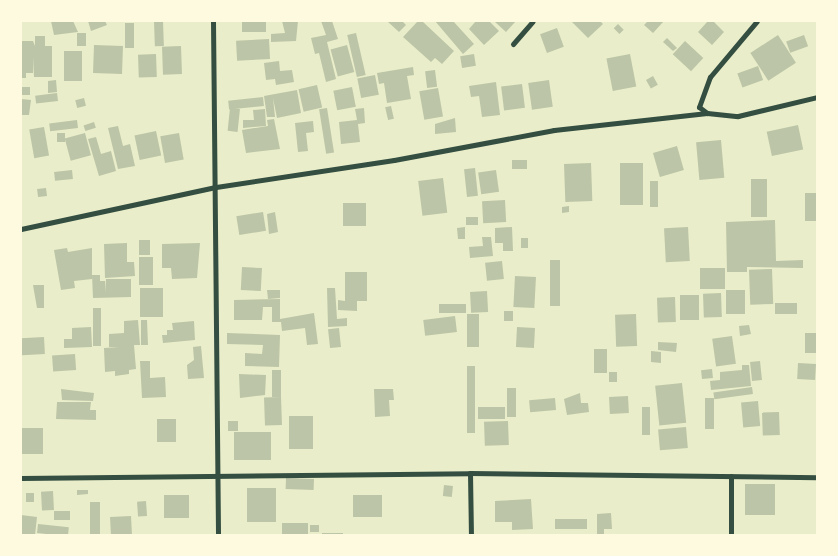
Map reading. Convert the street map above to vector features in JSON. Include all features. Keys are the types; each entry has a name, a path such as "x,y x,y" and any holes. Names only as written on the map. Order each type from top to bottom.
{"street":[{"path":"213,21 218,535"},
{"path":"513,44 533,21"},
{"path":"707,113 699,107 710,77 757,21"},
{"path":"21,229 216,187 394,160 554,130 707,113 738,116 817,97"},
{"path":"470,473 471,535"},
{"path":"21,478 470,473 817,477"},
{"path":"731,476 731,535"}],"building":[{"path":"51,21 73,21 78,32 54,35"},
{"path":"88,21 105,21 107,25 91,31"},
{"path":"154,21 163,21 164,46 155,46"},
{"path":"282,21 298,21 296,41 271,42 271,34 285,33"},
{"path":"321,21 332,21 338,39 327,42 336,79 326,82 319,53 315,54 311,38 326,35"},
{"path":"387,21 402,21 406,25 399,32"},
{"path":"418,21 422,21 454,51 442,64 435,58 431,62 403,37"},
{"path":"435,21 453,21 474,44 463,54"},
{"path":"476,21 489,21 499,31 484,45 469,29"},
{"path":"494,21 516,21 506,32"},
{"path":"571,21 600,21 603,24 588,38"},
{"path":"648,21 664,21 653,33 644,25"},
{"path":"708,21 713,21 724,32 712,45 698,32"},
{"path":"242,22 266,22 266,32 242,32"},
{"path":"125,23 134,23 134,48 125,48"},
{"path":"618,24 624,30 619,34 614,28"},
{"path":"557,28 564,47 547,53 540,34"},
{"path":"77,33 86,33 86,46 77,46"},
{"path":"356,33 366,75 357,77 347,35"},
{"path":"778,35 796,63 768,81 750,53"},
{"path":"804,35 808,46 790,53 786,41"},
{"path":"35,36 45,36 45,46 52,46 52,77 34,77 33,57 33,73 26,73 26,78 21,78 21,41 33,41 35,46"},
{"path":"667,38 677,48 673,51 663,42"},
{"path":"269,39 270,59 237,61 236,41"},
{"path":"685,41 703,58 691,71 673,54"},
{"path":"94,45 123,46 122,74 93,73"},
{"path":"347,45 354,72 338,76 331,49"},
{"path":"181,46 182,74 163,75 162,47"},
{"path":"64,51 82,51 82,81 64,81"},
{"path":"156,54 157,77 139,78 138,55"},
{"path":"474,54 476,66 462,68 460,56"},
{"path":"630,54 636,86 613,91 606,59"},
{"path":"279,61 280,71 292,70 294,82 276,85 275,79 266,80 264,63"},
{"path":"758,66 763,80 742,88 737,74"},
{"path":"413,67 414,75 407,76 411,99 387,103 384,83 379,84 377,73"},
{"path":"435,70 437,87 427,88 425,71"},
{"path":"375,75 379,95 361,98 357,78"},
{"path":"653,76 658,85 651,89 646,80"},
{"path":"56,80 57,92 48,93 48,81"},
{"path":"549,80 553,107 532,110 528,83"},
{"path":"496,82 500,115 482,117 479,96 471,97 469,86"},
{"path":"522,84 525,108 504,110 501,87"},
{"path":"317,85 322,107 304,112 298,89"},
{"path":"21,87 30,87 30,95 21,95"},
{"path":"352,87 356,107 337,110 333,91"},
{"path":"438,88 443,117 424,120 419,91"},
{"path":"297,90 301,113 277,118 273,98 275,117 267,117 264,96"},
{"path":"57,93 58,101 36,104 35,96"},
{"path":"263,97 264,106 229,110 228,101"},
{"path":"84,98 86,106 77,108 75,100"},
{"path":"21,99 31,100 29,115 21,115"},
{"path":"391,106 394,119 388,120 385,107"},
{"path":"230,108 240,109 238,132 228,131"},
{"path":"327,108 334,152 326,154 319,109"},
{"path":"364,108 365,123 358,124 360,142 341,144 339,122 357,120 355,109"},
{"path":"265,109 266,126 243,128 243,120 254,120 253,110"},
{"path":"455,118 456,132 435,134 435,124"},
{"path":"274,119 280,149 246,153 242,130 268,126 267,120"},
{"path":"77,120 78,128 50,131 49,123"},
{"path":"313,121 314,132 306,133 308,151 298,152 295,123"},
{"path":"94,122 96,128 85,131 84,125"},
{"path":"798,125 803,149 772,156 767,132"},
{"path":"118,126 123,146 130,144 135,166 118,169 108,128"},
{"path":"44,127 49,156 34,158 29,130"},
{"path":"156,131 161,155 140,160 134,136"},
{"path":"57,133 65,133 65,142 57,142"},
{"path":"85,133 91,155 71,161 65,138"},
{"path":"179,133 184,160 165,163 160,136"},
{"path":"96,137 101,154 111,151 116,171 99,176 88,139"},
{"path":"721,140 724,178 699,180 696,142"},
{"path":"677,146 684,170 660,177 653,153"},
{"path":"512,160 527,160 527,169 512,169"},
{"path":"591,163 592,201 565,202 564,164"},
{"path":"620,163 643,163 643,205 620,205"},
{"path":"475,168 478,196 467,197 464,169"},
{"path":"72,170 73,179 55,181 54,172"},
{"path":"496,170 499,192 481,194 478,173"},
{"path":"443,178 447,213 422,216 418,181"},
{"path":"751,179 767,179 767,217 751,217"},
{"path":"650,181 658,181 658,207 650,207"},
{"path":"46,188 47,196 38,197 37,189"},
{"path":"805,193 817,193 817,221 805,221"},
{"path":"505,200 506,222 483,223 482,201"},
{"path":"343,203 366,203 366,226 343,226"},
{"path":"569,206 569,212 562,213 562,207"},
{"path":"263,212 266,231 239,235 236,216"},
{"path":"275,212 278,232 269,234 267,214"},
{"path":"466,217 478,217 478,225 466,225"},
{"path":"775,220 776,261 803,260 803,268 747,267 747,272 727,272 726,222"},
{"path":"465,227 465,239 458,239 457,228"},
{"path":"512,227 513,251 503,251 503,243 495,243 495,228"},
{"path":"688,227 690,261 666,262 664,228"},
{"path":"482,237 491,237 493,256 470,258 469,247 483,246"},
{"path":"521,238 528,238 528,248 521,248"},
{"path":"139,240 150,240 150,255 139,255"},
{"path":"127,243 127,262 134,262 135,276 105,278 104,244"},
{"path":"200,243 197,278 172,279 171,268 162,268 162,244"},
{"path":"67,248 68,252 92,248 92,279 74,281 75,288 61,290 54,250"},
{"path":"139,257 153,257 153,285 139,285"},
{"path":"550,260 560,260 560,306 550,306"},
{"path":"502,261 504,279 487,281 485,263"},
{"path":"242,267 262,268 261,291 241,290"},
{"path":"700,268 725,268 725,289 700,289"},
{"path":"772,269 773,304 750,305 749,270"},
{"path":"345,272 367,272 367,301 357,301 357,311 338,310 338,300 345,301"},
{"path":"92,275 100,275 100,281 105,281 105,293 106,279 131,279 131,297 93,298"},
{"path":"515,276 536,277 534,308 513,307"},
{"path":"33,285 44,285 44,308 37,308"},
{"path":"140,288 163,288 163,317 140,317"},
{"path":"327,288 335,288 337,319 347,318 347,326 328,327"},
{"path":"267,290 280,290 280,298 268,299"},
{"path":"726,290 745,290 745,314 726,314"},
{"path":"487,291 488,312 471,313 470,292"},
{"path":"721,293 722,317 704,318 703,294"},
{"path":"680,295 699,295 699,320 680,320"},
{"path":"675,297 676,322 658,323 657,298"},
{"path":"280,299 280,319 314,313 318,344 307,345 305,328 282,331 281,322 272,322 272,307 263,307 262,320 234,320 234,300"},
{"path":"775,303 797,303 797,314 775,314"},
{"path":"439,304 466,304 466,313 439,313"},
{"path":"93,308 101,308 101,346 93,346"},
{"path":"504,311 513,311 513,321 504,321"},
{"path":"467,314 479,314 479,347 467,347"},
{"path":"636,314 637,346 616,347 615,315"},
{"path":"455,316 457,332 425,336 423,320"},
{"path":"138,320 140,345 134,345 136,369 129,370 129,374 115,376 115,371 105,372 104,348 119,347 109,347 109,334 124,333 124,321"},
{"path":"141,320 147,320 148,345 141,345"},
{"path":"194,321 195,340 163,343 162,335 167,335 167,330 173,330 172,323"},
{"path":"749,325 751,334 740,336 739,326"},
{"path":"91,327 92,347 64,348 64,339 72,339 72,328"},
{"path":"517,327 535,328 534,348 516,347"},
{"path":"339,328 341,347 330,348 328,329"},
{"path":"227,333 280,335 279,367 245,366 245,353 262,354 263,345 227,344"},
{"path":"805,333 817,333 817,353 805,353"},
{"path":"732,336 736,364 716,367 712,339"},
{"path":"44,337 45,354 22,355 21,338"},
{"path":"658,342 677,343 676,352 658,350"},
{"path":"201,346 204,378 188,379 187,365 194,360 193,347"},
{"path":"594,349 607,349 607,373 594,373"},
{"path":"651,351 661,352 661,363 651,362"},
{"path":"75,354 76,370 53,372 52,356"},
{"path":"140,361 150,361 150,378 165,377 166,397 142,398"},
{"path":"760,361 762,380 752,381 750,362"},
{"path":"798,363 816,364 815,380 797,379"},
{"path":"742,365 749,365 751,386 711,390 710,381 720,380 720,372 742,370"},
{"path":"467,366 475,366 475,433 467,433"},
{"path":"712,369 713,378 702,379 701,370"},
{"path":"272,370 281,370 281,397 272,397"},
{"path":"609,372 617,372 617,382 609,382"},
{"path":"239,374 266,375 265,395 240,398"},
{"path":"682,383 686,423 659,426 655,386"},
{"path":"752,387 753,394 714,399 713,392"},
{"path":"507,388 516,388 516,417 507,417"},
{"path":"61,389 94,393 93,401 62,400"},
{"path":"374,389 393,389 394,400 389,400 390,416 375,417"},
{"path":"580,393 581,403 588,403 589,412 567,415 564,399"},
{"path":"628,396 629,413 610,414 609,397"},
{"path":"281,397 282,425 265,426 264,398"},
{"path":"555,398 556,410 530,412 529,400"},
{"path":"705,398 714,398 714,429 705,429"},
{"path":"758,401 760,426 743,427 741,402"},
{"path":"57,402 91,402 90,410 96,410 96,420 56,419"},
{"path":"478,407 505,407 505,419 478,419"},
{"path":"642,407 650,407 650,435 642,435"},
{"path":"779,412 780,435 763,436 762,413"},
{"path":"289,416 313,416 313,449 289,449"},
{"path":"157,419 176,419 176,442 157,442"},
{"path":"228,421 238,421 238,431 228,431"},
{"path":"508,421 509,445 485,446 484,422"},
{"path":"686,427 688,448 660,450 658,429"},
{"path":"21,428 43,428 43,454 21,454"},
{"path":"234,432 271,432 271,460 234,460"},
{"path":"286,478 314,479 314,490 286,489"},
{"path":"745,484 775,484 775,515 745,515"},
{"path":"444,485 453,486 452,497 443,496"},
{"path":"247,488 276,488 276,522 247,522"},
{"path":"77,490 88,490 88,494 77,495"},
{"path":"53,491 54,510 42,511 41,492"},
{"path":"26,493 34,493 34,502 26,502"},
{"path":"164,495 189,495 189,518 164,518"},
{"path":"353,495 382,495 382,517 353,517"},
{"path":"531,499 533,529 512,530 512,522 495,522 495,501"},
{"path":"146,501 147,516 138,517 137,502"},
{"path":"90,502 100,502 100,535 90,535"},
{"path":"54,511 70,511 70,520 54,520"},
{"path":"611,513 612,529 604,529 604,535 597,535 597,514"},
{"path":"21,515 37,517 35,535 21,534"},
{"path":"131,516 132,534 111,535 110,517"},
{"path":"555,519 587,519 587,529 555,529"},
{"path":"282,523 308,523 308,534 282,534"},
{"path":"38,524 69,527 68,535 37,533"},
{"path":"310,525 319,525 319,532 310,532"},
{"path":"322,533 343,533 343,535 322,535"}]}
